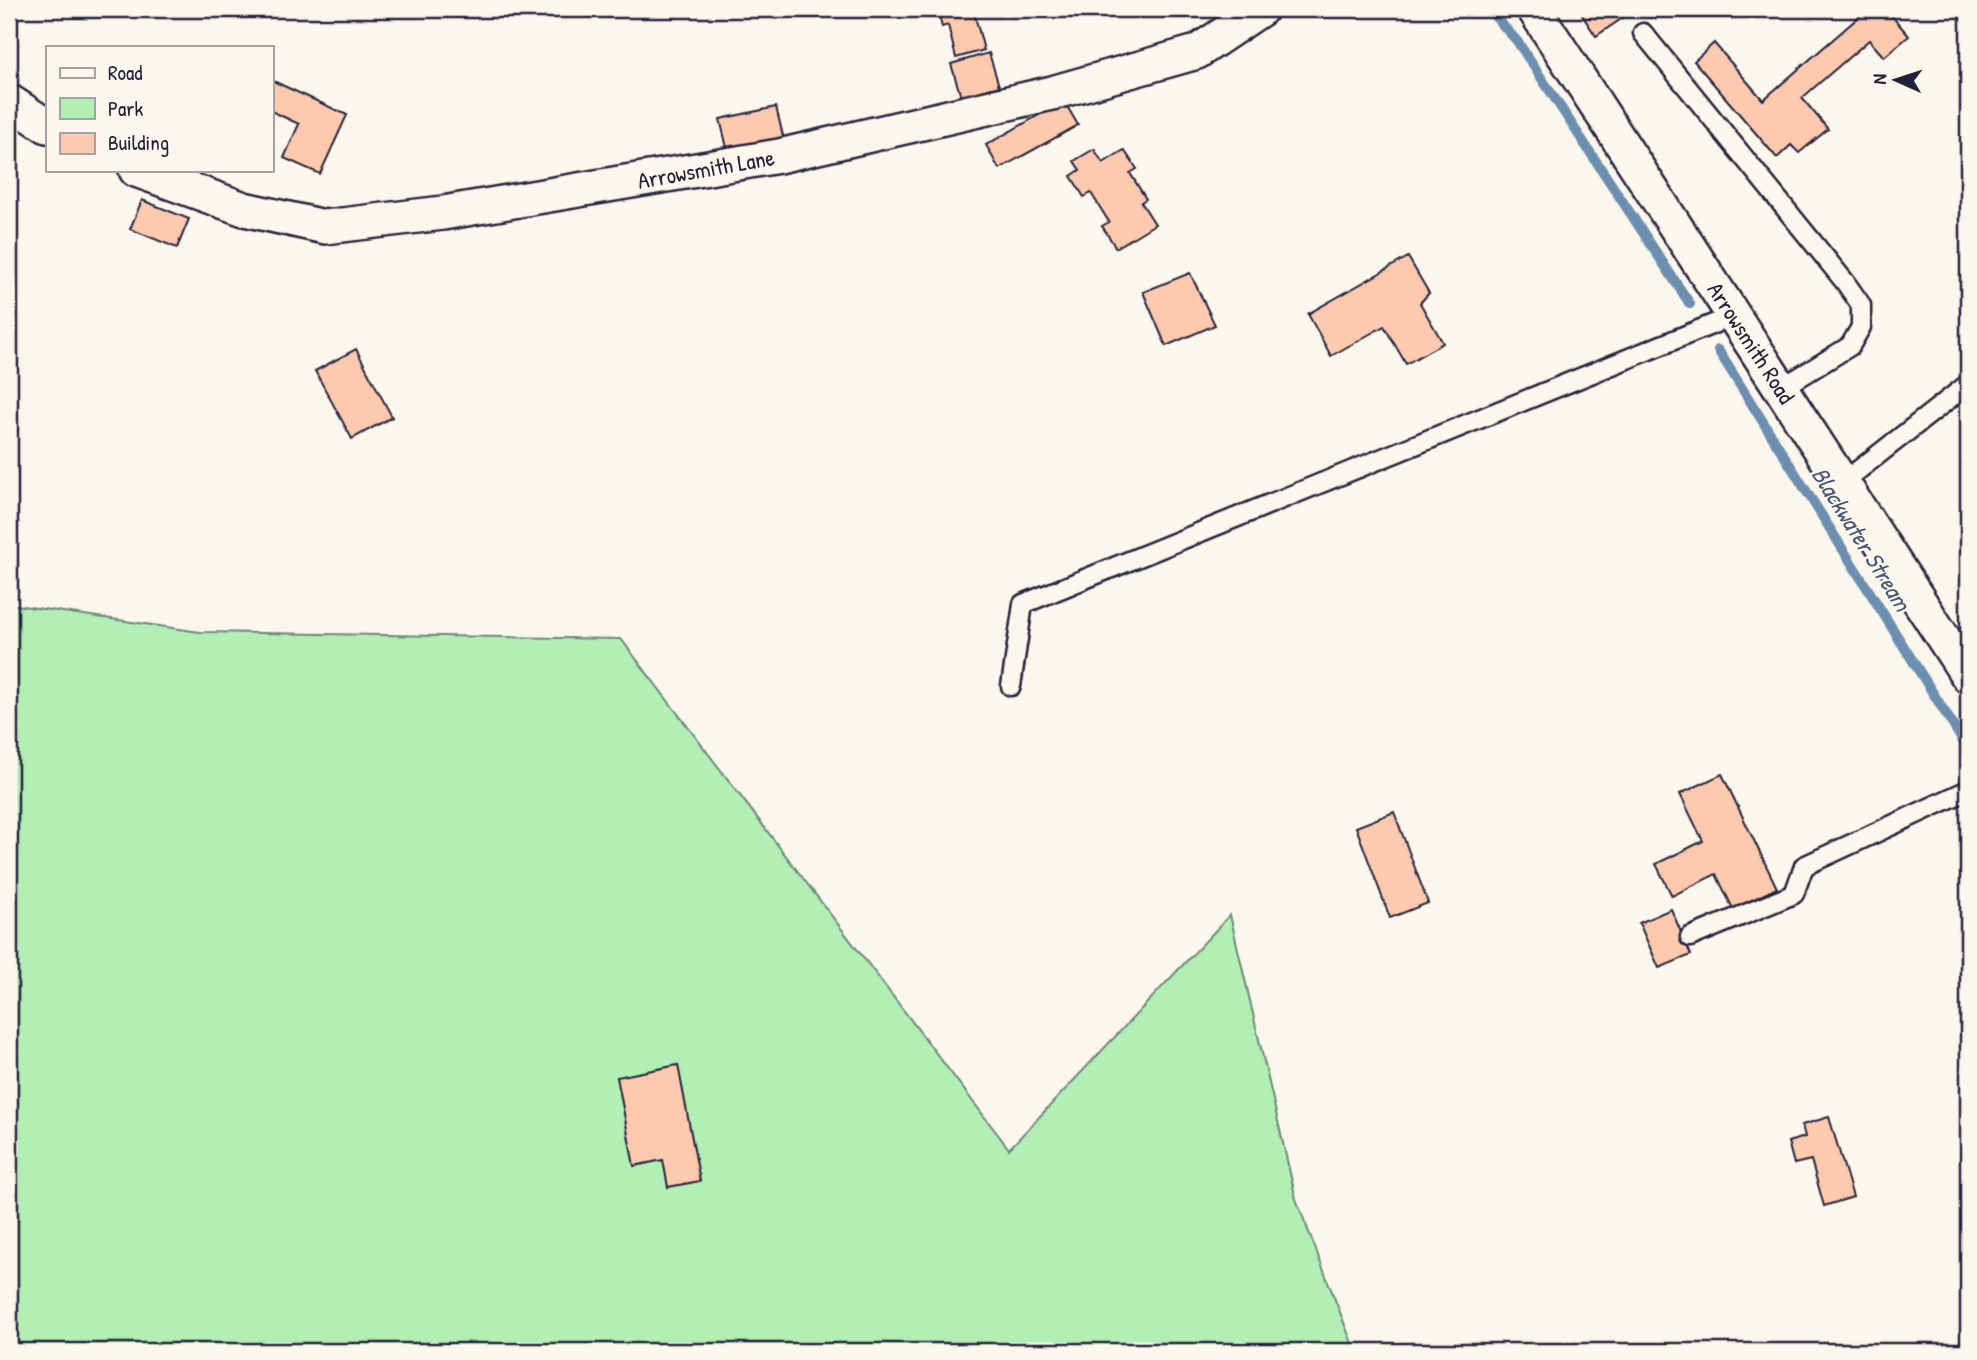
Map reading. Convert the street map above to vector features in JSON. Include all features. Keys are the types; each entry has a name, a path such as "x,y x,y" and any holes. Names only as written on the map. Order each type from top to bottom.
{"street":[{"name":"Arrowsmith Lane","path":"142,172 244,209 325,226 443,213 779,156 1052,93 1197,51 1261,9"},
{"name":"Arrowsmith Road","path":"1534,9 1968,676"},
{"path":"9,101 46,125"}],"lane":[{"path":"1643,33 1861,305 1861,327 1850,346 1780,388"},
{"path":"1011,685 1023,604 1733,316"},
{"path":"1842,483 1968,384"},
{"path":"1690,937 1794,894 1804,866 1968,789"}],"green space":[{"path":"9,604 200,632 621,639 1009,1149 1230,915 1296,1199 1355,1351 9,1351"}],"building":[{"path":"937,9 973,9 984,50 956,58 948,25 942,27"},
{"path":"1578,9 1636,9 1596,36"},
{"path":"1868,9 1886,9 1909,36 1884,57 1869,40 1802,98 1828,129 1799,153 1791,145 1777,158 1694,61 1714,43 1763,100"},
{"path":"989,53 999,86 961,97 951,64"},
{"path":"273,81 347,115 320,174 284,158 299,124 273,112"},
{"path":"1064,101 1078,125 999,169 986,145"},
{"path":"776,107 784,140 728,152 720,119"},
{"path":"1094,149 1103,163 1124,150 1137,169 1130,173 1146,199 1141,202 1155,224 1116,248 1102,226 1109,222 1091,193 1084,197 1071,176 1080,170 1074,161"},
{"path":"142,200 189,219 177,248 130,229"},
{"path":"1408,257 1429,293 1420,303 1443,343 1406,364 1384,326 1331,356 1308,314"},
{"path":"1190,273 1215,325 1166,346 1143,292"},
{"path":"356,349 392,417 352,439 315,371"},
{"path":"1722,774 1777,888 1733,909 1716,874 1672,896 1656,864 1703,841 1680,794"},
{"path":"1394,812 1428,903 1390,918 1356,827"},
{"path":"1671,909 1691,955 1659,968 1639,923"},
{"path":"678,1065 700,1181 668,1187 663,1160 634,1166 617,1077"},
{"path":"1829,1117 1853,1197 1824,1206 1811,1160 1794,1164 1788,1142 1805,1137 1802,1125"}],"waterway":[{"name":"Blackwater Stream","path":"1488,9 1517,41 1690,304"},
{"name":"Blackwater Stream","path":"1718,350 1968,749"}]}
